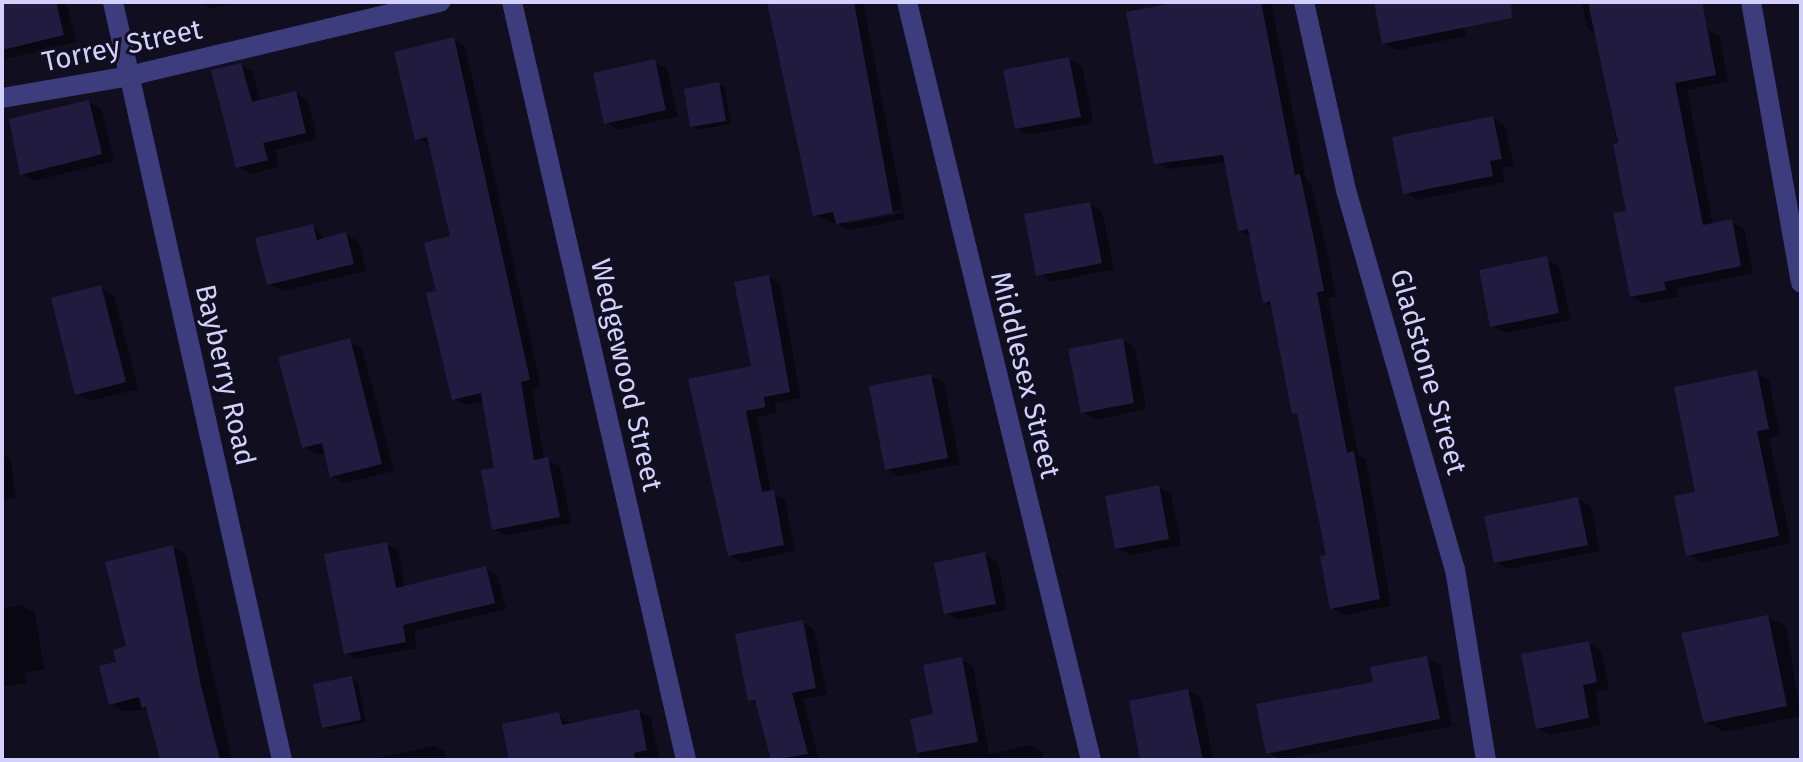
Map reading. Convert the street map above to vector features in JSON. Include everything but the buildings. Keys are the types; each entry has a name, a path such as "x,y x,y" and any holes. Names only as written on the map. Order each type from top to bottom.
{"street":[{"name":"Bayberry Road","path":"113,2 282,760"},
{"name":"Torrey Street","path":"2,98 129,76 440,2"},
{"name":"Wedgewood Street","path":"512,2 686,760"},
{"name":"Middlesex Street","path":"907,2 1091,760"},
{"name":"Gladstone Street","path":"1304,2 1346,190 1455,569 1486,760"},
{"path":"1751,2 1801,283"}]}
